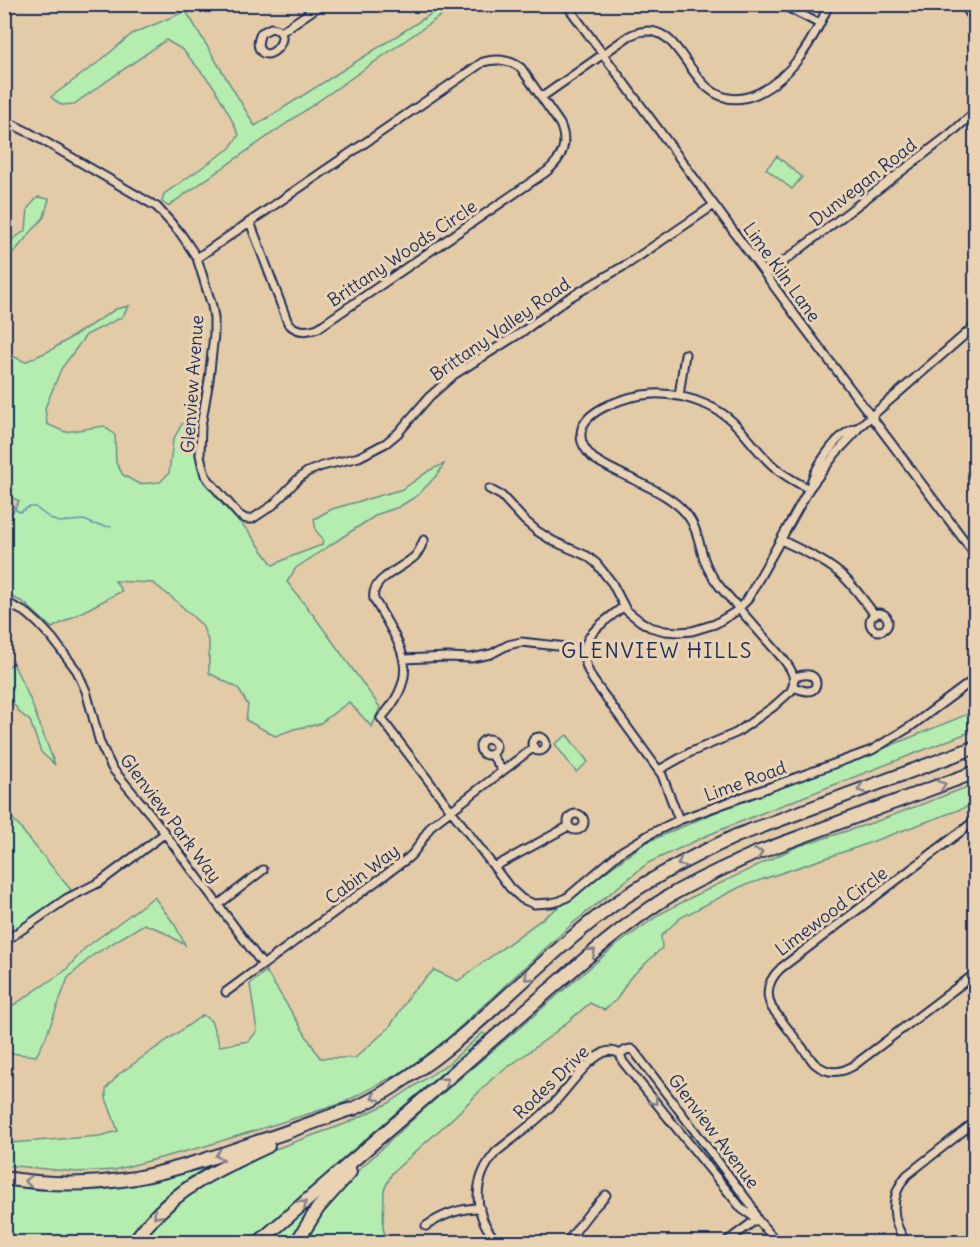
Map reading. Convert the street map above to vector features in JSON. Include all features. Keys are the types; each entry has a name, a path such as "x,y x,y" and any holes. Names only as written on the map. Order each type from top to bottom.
{"highway":[{"path":"4,1178 79,1183 136,1178 195,1162 354,1108 403,1080 434,1058 594,919 658,875 736,836 975,747"},
{"path":"259,1242 609,939 666,899 719,870 763,851 975,772"},
{"path":"134,1242 165,1206 195,1182 272,1144 346,1116 354,1108"},
{"path":"297,1242 318,1208 334,1188 401,1119"}],"street":[{"path":"281,33 322,4"},
{"name":"Lime Kiln Lane","path":"566,4 975,556"},
{"path":"781,4 820,24"},
{"path":"542,97 633,34 654,32 669,40 703,84 712,92 726,98 747,98 770,86 800,58 829,4"},
{"path":"963,4 975,22"},
{"name":"Brittany Woods Circle","path":"197,258 444,88 491,60 511,62 524,72 560,124 563,132 563,148 555,164 546,172 318,328 310,331 296,329 288,323 250,222"},
{"name":"Dunvegan Road","path":"765,274 949,135 975,111"},
{"name":"Glenview Avenue","path":"4,120 158,207 181,234 197,258 214,318 209,380 201,426 202,465 211,483 239,515 250,519"},
{"name":"Brittany Valley Road","path":"250,519 273,505 307,472 359,457 386,442 398,433 429,397 455,374 714,205"},
{"path":"489,489 502,496 537,531 587,556 596,563 612,583 624,606 635,618 645,624 656,629 679,632 692,631 715,624 739,608 750,595 809,489 811,479 823,465 833,445 841,442 848,431 859,427 871,417 975,325"},
{"path":"679,396 686,354"},
{"path":"659,770 749,725 791,692 794,682 791,668 711,575 696,531 685,512 665,496 593,458 583,444 581,432 586,420 620,400 649,394 666,394 691,399 723,413 742,430 768,461 809,489"},
{"path":"968,546 975,539"},
{"path":"424,540 416,555 377,584 374,591 374,599 402,652 405,668 402,688 381,718 494,867 569,826"},
{"path":"781,540 825,563 844,577 874,615"},
{"name":"Glenview Park Way","path":"4,601 28,614 39,624 77,671 86,691 100,743 112,768 152,816 264,965"},
{"path":"624,606 595,629 587,642 585,663 593,680 662,775 679,820"},
{"path":"404,660 471,658 491,654 508,645 521,642 585,649"},
{"name":"Lime Road","path":"494,867 510,888 525,900 534,904 560,901 622,851 646,837 679,820 872,750 910,727 975,678"},
{"name":"Cabin Way","path":"226,992 408,858 418,848 432,825 534,747"},
{"path":"492,755 502,770"},
{"name":"Limewood Circle","path":"975,820 781,968 774,974 768,994 772,1008 814,1064 822,1070 836,1072 853,1066 975,973"},
{"path":"4,942 66,899 100,882 164,834"},
{"path":"219,904 263,870"},
{"name":"Glenview Avenue","path":"620,1054 631,1049 634,1051 748,1201 757,1219 777,1242"},
{"name":"Rodes Drive","path":"480,1208 478,1200 482,1175 496,1152 540,1118 598,1056 612,1051 620,1054"},
{"path":"620,1054 622,1062 742,1209 757,1219 726,1242"},
{"path":"906,1242 894,1217 894,1200 900,1184 907,1175 975,1121"},
{"path":"567,1242 606,1195"},
{"path":"426,1226 445,1215 460,1210 480,1208 484,1223 497,1242"}],"green space":[{"path":"445,5 456,5 168,206 162,202 164,194 230,148 239,135 214,87 183,50 166,40 74,104 61,105 51,97 132,34 186,11 255,126"},
{"path":"777,156 802,177 792,189 766,169"},
{"path":"38,197 49,199 44,217 14,252 5,255 5,240 13,239 26,230 28,208"},
{"path":"129,306 122,317 86,335 61,369 45,408 47,424 65,432 104,426 115,435 116,463 123,475 139,484 160,482 169,473 173,440 182,424 199,423 195,454 202,477 222,504 249,532 273,565 322,545 323,539 316,531 314,519 332,509 403,489 430,470 444,464 438,474 418,495 399,507 378,514 347,534 296,568 287,582 380,707 372,727 349,702 319,724 275,736 246,720 248,705 238,688 209,673 209,643 202,625 153,583 115,581 122,591 52,628 23,602 5,594 5,525 19,501 5,494 4,352 25,362 51,350 116,309"},
{"path":"13,663 30,699 55,765 41,752 30,721 19,712 5,691 5,669"},
{"path":"975,711 975,730 708,835 648,863 572,924 423,1061 343,1103 202,1147 114,1170 77,1172 5,1165 4,1146 10,1143 100,1136 118,1131 106,1098 106,1089 119,1074 203,1015 211,1021 220,1046 249,1041 257,1031 250,984 266,971 320,1058 355,1058 389,1028 412,992 434,970 458,981 645,843 732,805 875,752"},
{"path":"567,735 588,762 576,772 555,744"},
{"path":"975,784 975,804 740,887 680,918 661,936 662,948 629,979 617,999 604,1010 590,1003 552,1035 493,1078 392,1173 384,1190 383,1228 387,1242 302,1242 318,1214 347,1181 423,1110 614,947 660,914 796,847 875,822"},
{"path":"4,808 71,890 5,935 4,935"},
{"path":"154,897 175,925 185,945 160,930 144,924 93,955 68,978 45,1039 36,1056 10,1053 5,1055 5,1011 66,970 85,948"},
{"path":"483,1033 486,1035 250,1242 138,1242 188,1192 262,1154 345,1124 389,1103 449,1063"},
{"path":"204,1167 160,1201 128,1242 5,1242 5,1183 33,1186"},
{"path":"316,1198 319,1201 292,1242 267,1242"}],"waterway":[{"path":"4,498 10,499 16,510 20,512 29,507 35,507 59,522 84,520 111,527"}],"district":[{"name":"GLENVIEW HILLS","path":"657,650"}]}
